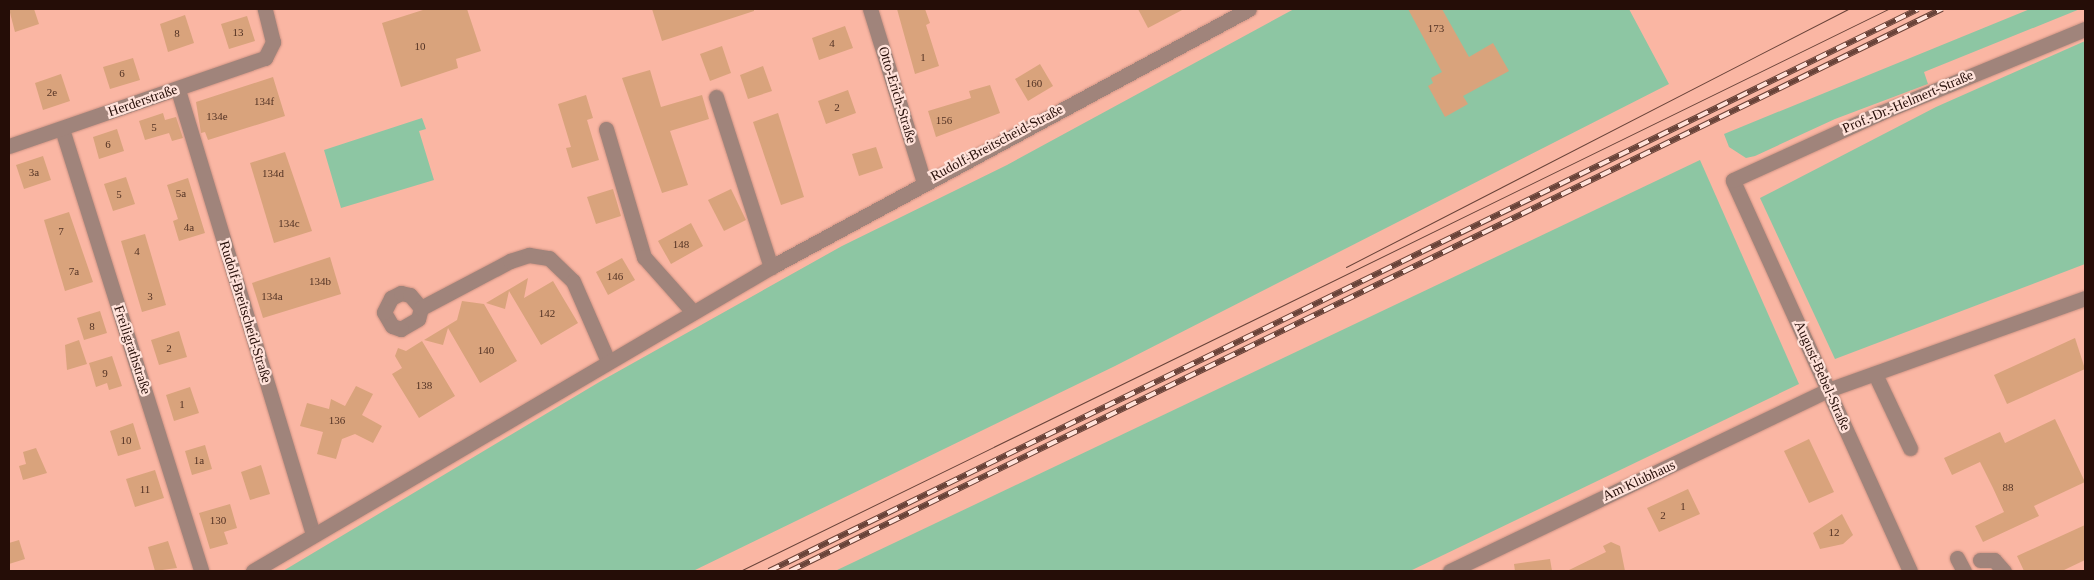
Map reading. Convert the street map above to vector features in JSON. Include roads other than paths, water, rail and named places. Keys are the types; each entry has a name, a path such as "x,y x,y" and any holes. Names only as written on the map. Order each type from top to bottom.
{"street":[{"name":"Herderstraße","path":"9,146 255,63 272,49 273,36 265,9"},
{"name":"Otto-Erich-Straße","path":"870,9 924,182"},
{"name":"Rudolf-Breitscheid-Straße","path":"252,571 771,267 1222,15 1250,9"},
{"name":"Prof.-Dr.-Helmert-Straße","path":"1733,180 1871,117 2085,29"},
{"name":"Rudolf-Breitscheid-Straße","path":"178,90 312,535"},
{"path":"716,97 771,267"},
{"name":"Freiligrathstraße","path":"62,129 201,571"},
{"path":"606,129 644,257 693,312"},
{"name":"August-Bebel-Straße","path":"1733,180 1910,571"},
{"path":"421,308 510,261 528,255 548,258 573,281 608,361"},
{"name":"Am Klubhaus","path":"1450,571 1828,390 2085,298"},
{"path":"1875,374 1910,448"},
{"path":"1980,560 1994,560 2004,571"}],"tram line":[{"path":"1346,267 1848,9"},
{"path":"740,571 1888,9"}],"railway":[{"path":"769,571 1918,9"},
{"path":"790,571 1942,9"}]}
